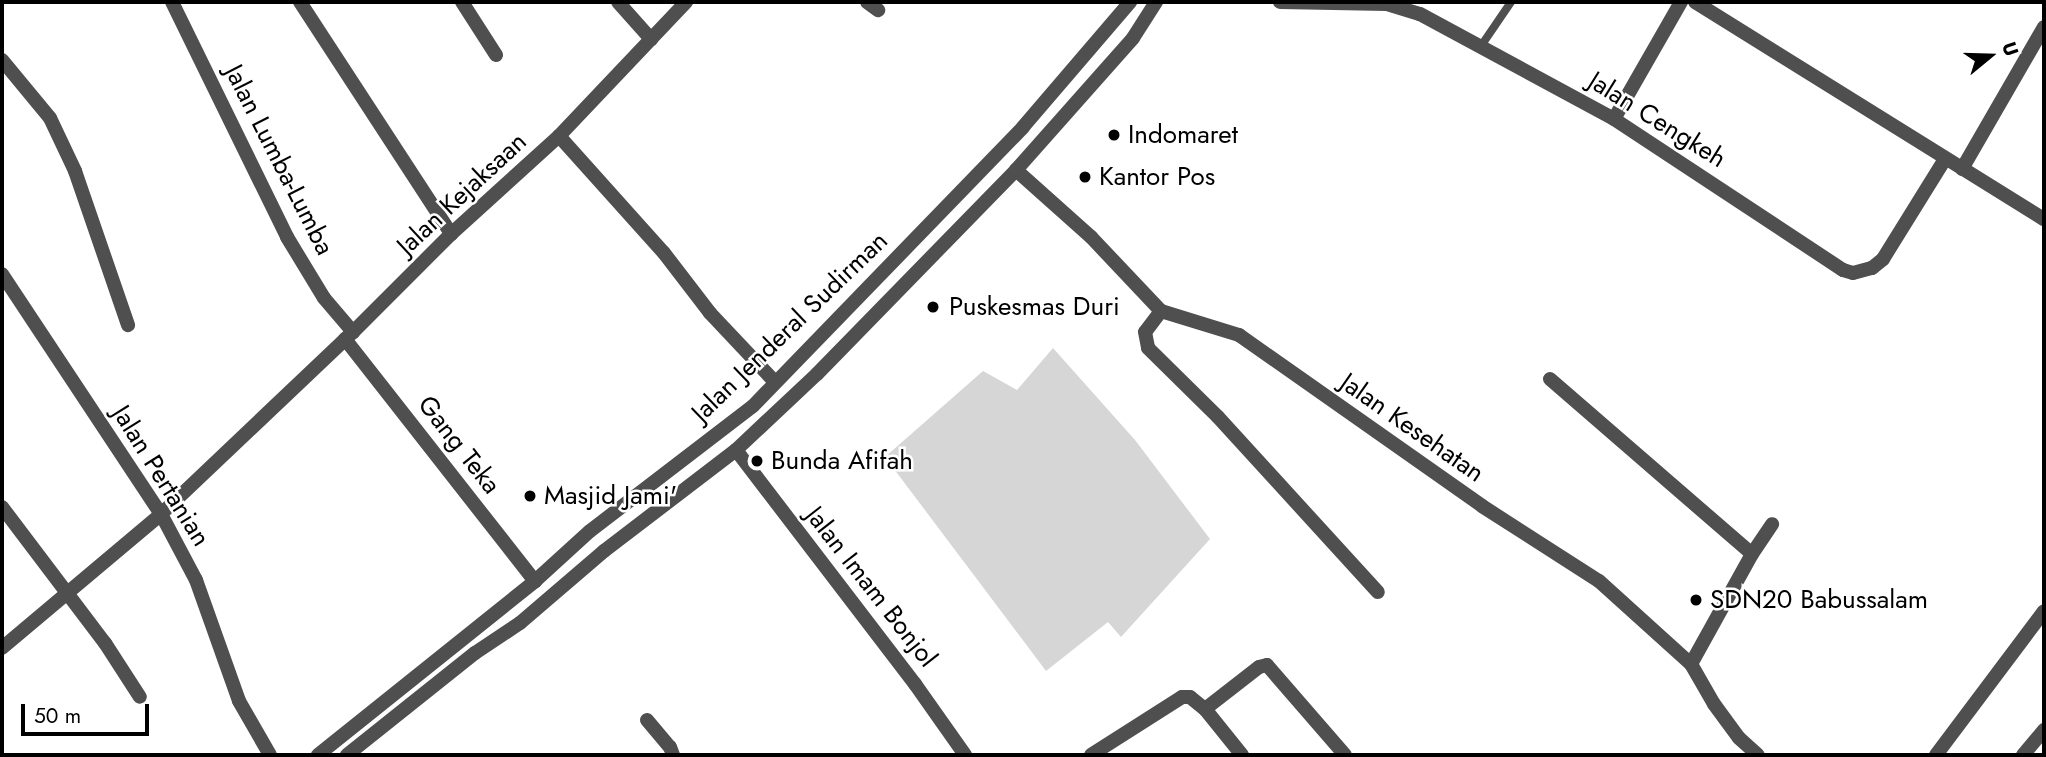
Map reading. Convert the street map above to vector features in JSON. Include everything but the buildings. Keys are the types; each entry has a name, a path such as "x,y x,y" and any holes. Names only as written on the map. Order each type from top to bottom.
{"street":[{"name":"Jalan Lumba-Lumba","path":"172,2 287,237 349,336"},
{"path":"300,2 451,234"},
{"path":"461,2 496,55"},
{"path":"618,2 651,39"},
{"path":"559,136 686,2"},
{"name":"Jalan Jenderal Sudirman","path":"318,755 535,581 590,531 719,434 852,306 1067,77 1130,2"},
{"name":"Jalan Jenderal Sudirman","path":"347,755 736,450 817,374 1016,170 1133,37 1156,2"},
{"name":"Jalan Cengkeh","path":"1280,2 1387,4 1420,14 1614,119 1843,270 1853,273 1872,268 1883,259 1945,159"},
{"path":"1614,119 1681,2"},
{"path":"1695,2 2044,219"},
{"path":"1962,169 2044,27"},
{"path":"2,60 50,118 75,171 128,325"},
{"path":"1067,77 1083,94"},
{"name":"Jalan Kejaksaan","path":"2,648 161,514 349,336 451,234 559,136 664,253 710,313 775,382"},
{"name":"Jalan Kesehatan","path":"1016,170 1091,237 1161,311 1239,335 1482,506 1599,581 1691,664 1714,704 1739,738 1758,755"},
{"name":"Jalan Pertanian","path":"2,274 161,514 196,580 240,701 270,755"},
{"path":"1161,311 1145,332 1148,348 1219,416 1378,593"},
{"name":"Gang Teka","path":"349,336 535,581"},
{"path":"1550,379 1752,554"},
{"name":"Jalan Imam Bonjol","path":"736,450 915,684 965,755"},
{"path":"2,507 127,674 140,697"},
{"path":"1691,664 1752,554 1772,524"},
{"path":"590,531 604,551"},
{"path":"1936,755 2044,611"},
{"path":"1205,709 1259,667 1267,665 1345,755"},
{"path":"1091,755 1176,699 1189,697 1205,709 1242,755"},
{"path":"647,720 670,747 673,755"},
{"path":"2023,755 2044,730"}],"lane":[{"path":"1481,46 1511,2"}],"shaded area":[{"path":"1053,348 1135,440 1210,539 1121,637 1108,622 1046,671 885,457 983,371 1017,390"}],"place":[{"name":"Indomaret","path":"1114,135"},
{"name":"Kantor Pos","path":"1085,177"},
{"name":"Puskesmas Duri","path":"933,307"},
{"name":"Bunda Afifah","path":"757,461"},
{"name":"Masjid Jami'","path":"530,496"},
{"name":"SDN20 Babussalam","path":"1696,600"}]}
